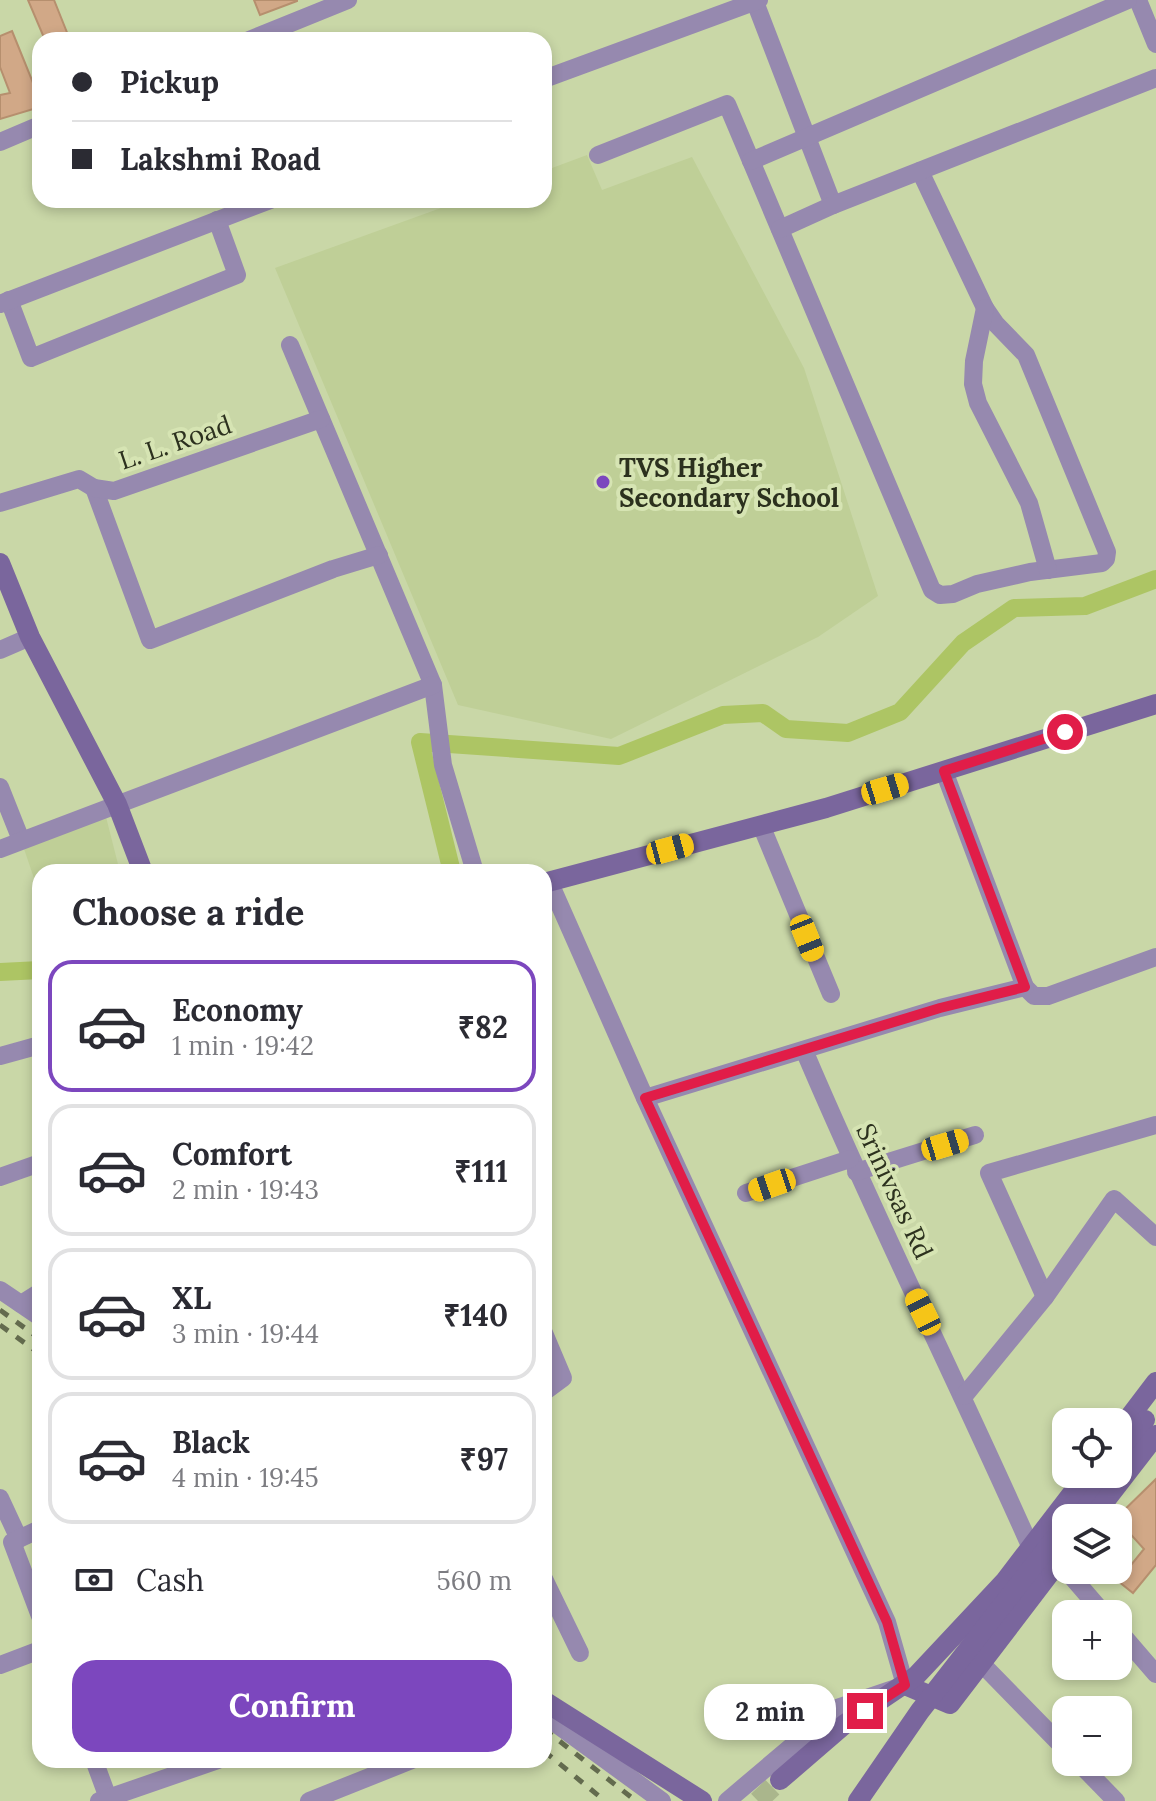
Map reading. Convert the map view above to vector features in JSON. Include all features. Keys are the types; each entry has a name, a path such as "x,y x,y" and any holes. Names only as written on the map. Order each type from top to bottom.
{"street":[{"path":"269,32 348,0"},
{"path":"751,161 1128,0"},
{"path":"1138,0 1156,44"},
{"path":"552,76 757,1 833,205"},
{"path":"780,229 833,205 1156,78"},
{"path":"598,155 727,104 932,590 940,595 953,594 977,584 1048,570 1094,565 1106,559 1107,552 1026,355 985,308 920,171"},
{"path":"0,142 32,128"},
{"path":"217,220 237,275 31,358 4,302 217,220 249,208"},
{"path":"985,308 974,361 973,384 978,403 1029,503 1048,570"},
{"path":"290,345 433,685 443,765 473,864"},
{"name":"L. L. Road","path":"0,503 79,479 94,488 114,491 321,419"},
{"path":"94,488 150,640 333,569 379,555"},
{"path":"0,563 30,637 117,804 140,864"},
{"path":"0,650 30,637"},
{"path":"0,849 433,685"},
{"path":"552,881 826,808 1156,704"},
{"path":"944,771 1025,987 1034,996 1048,996 1156,957"},
{"path":"0,787 21,840"},
{"path":"761,825 831,994"},
{"path":"552,893 887,1622 905,1685"},
{"path":"645,1098 940,1008 1025,987"},
{"path":"0,1056 32,1047"},
{"name":"Srinivsas Rd","path":"804,1050 853,1166 964,1396 1031,1548"},
{"path":"1045,1297 989,1173 1156,1125"},
{"path":"746,1193 975,1135"},
{"path":"0,1177 32,1166"},
{"path":"964,1396 1045,1297 1114,1199 1156,1237"},
{"path":"0,1290 32,1312"},
{"path":"21,1304 32,1297"},
{"path":"552,1352 563,1378 552,1386"},
{"path":"1132,1414 1156,1382"},
{"path":"1132,1437 1156,1405"},
{"path":"1103,1504 1156,1435"},
{"path":"780,1780 845,1724 916,1676 1005,1581 1076,1488"},
{"path":"1081,1504 1093,1488"},
{"path":"0,1498 11,1543 32,1596"},
{"path":"11,1543 32,1533"},
{"path":"858,1801 920,1711 1052,1542"},
{"path":"727,1801 837,1708 905,1685 950,1704 1052,1577"},
{"path":"1080,1584 1093,1600"},
{"path":"552,1595 580,1653"},
{"path":"1132,1646 1156,1674"},
{"path":"0,1665 32,1653"},
{"path":"981,1663 1052,1736"},
{"path":"552,1706 702,1801"},
{"path":"552,1721 662,1801"},
{"path":"96,1768 105,1800 195,1768"},
{"path":"309,1801 392,1768"},
{"path":"1092,1776 1116,1801"}],"shaded area":[{"name":"TVS Higher Secondary School","path":"587,155 602,190 692,157 804,368 878,596 818,637 611,739 458,705 275,268 441,208 552,208 552,168"},
{"path":"106,817 118,864 32,864 32,872 21,840"}],"building":[{"path":"28,0 54,0 67,32 42,32"},
{"path":"254,0 297,0 297,1 260,15"},
{"path":"12,31 32,80 32,109 0,119 0,95 10,93 0,67 0,36"},
{"path":"1156,1479 1156,1565 1133,1593 1122,1584 1132,1584 1132,1564 1144,1549 1132,1536 1130,1504"}],"waterway":[{"path":"450,864 420,742 619,756 723,715 763,713 786,729 848,733 900,712 963,643 1014,608 1085,606 1156,579"},
{"path":"0,972 32,970"}],"tunnel":[{"path":"758,1801 780,1780"}],"railway":[{"path":"0,1310 32,1333"},
{"path":"0,1325 32,1348"},
{"path":"552,1735 636,1801"},
{"path":"552,1758 605,1801"}],"place":[{"name":"TVS Higher Secondary School","path":"603,482"}],"route":[{"path":"865,1711 905,1685 887,1622 645,1098 940,1008 1025,987 944,771 1065,732"}]}
